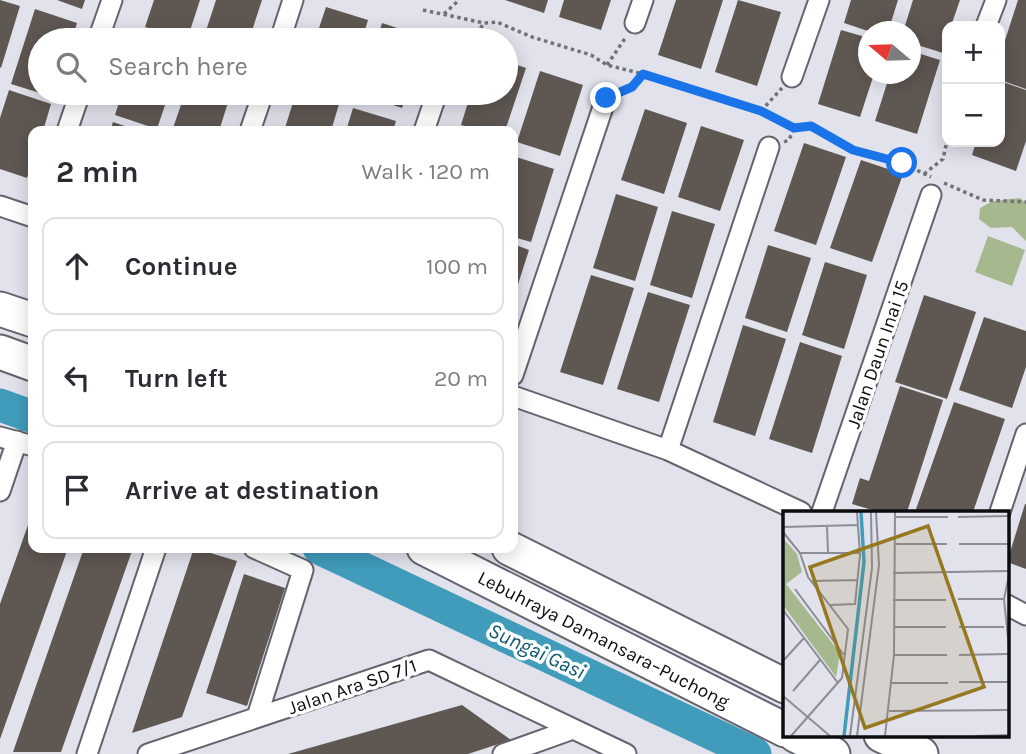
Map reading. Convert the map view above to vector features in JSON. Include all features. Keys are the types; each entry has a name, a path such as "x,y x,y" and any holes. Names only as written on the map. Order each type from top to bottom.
{"highway":[{"path":"0,309 28,318"},
{"path":"0,352 28,362"},
{"name":"Lebuhraya Damansara–Puchong","path":"518,552 783,685"},
{"name":"Lebuhraya Damansara–Puchong","path":"434,553 783,729"},
{"path":"796,736 833,754"},
{"path":"883,736 921,754"}],"street":[{"path":"102,28 111,0"},
{"path":"284,28 293,0"},
{"path":"635,23 643,0"},
{"path":"793,77 818,0"},
{"path":"988,21 996,0"},
{"path":"518,360 606,98"},
{"path":"69,126 76,105"},
{"path":"252,126 258,105"},
{"path":"426,126 432,105"},
{"path":"668,450 769,147"},
{"name":"Jalan Daun Inai 15","path":"823,511 931,195"},
{"path":"0,206 28,214"},
{"path":"518,398 668,450 797,511"},
{"path":"1001,511 1026,434"},
{"path":"0,491 17,441"},
{"path":"87,754 154,553"},
{"path":"257,718 303,570 265,553"},
{"path":"1009,606 1026,615"},
{"name":"Jalan Ara SD 7/1","path":"148,754 429,660 626,754"},
{"path":"503,754 573,729"}],"path":[{"path":"444,14 459,0"},
{"path":"423,9 484,23 497,22 511,28"},
{"path":"481,28 484,23"},
{"path":"607,65 635,23"},
{"path":"518,31 591,55 607,65 761,111 794,128 811,126 853,150 902,163 983,200 1026,202"},
{"path":"606,98 632,87 643,74"},
{"path":"761,111 793,77"},
{"path":"924,173 943,159 946,147"}],"green space":[{"path":"1020,198 1026,203 1026,241 1012,227 991,228 979,219 980,208 993,201"},
{"path":"988,236 1025,250 1012,286 975,272"}],"building":[{"path":"0,0 20,6 1,68 0,67"},
{"path":"57,0 85,0 82,9"},
{"path":"154,0 200,0 191,28 145,27"},
{"path":"216,0 262,0 253,28 207,28"},
{"path":"505,0 548,0 544,13"},
{"path":"564,0 611,0 601,30 559,17"},
{"path":"676,0 723,0 701,69 658,55"},
{"path":"738,0 781,12 757,86 715,72"},
{"path":"851,0 898,0 891,21 858,21 858,28 844,23"},
{"path":"913,0 960,0 953,21 942,21 942,53 921,46 921,21 906,21"},
{"path":"1018,0 1026,0 1026,89 1005,82 1005,40"},
{"path":"326,7 368,20 366,28 319,28"},
{"path":"35,9 77,23 76,28 29,28"},
{"path":"382,23 397,28 381,28"},
{"path":"841,30 858,35 858,84 871,84 860,117 818,104"},
{"path":"28,31 28,89 11,84"},
{"path":"921,54 940,60 917,134 875,121 887,84 921,84"},
{"path":"518,65 526,68 518,92"},
{"path":"540,71 583,85 560,156 518,142"},
{"path":"1005,83 1026,90 1026,141 1016,171 972,155 974,147 1005,147"},
{"path":"9,90 28,96 28,105 51,105 44,126 28,126 27,178 0,169 0,118"},
{"path":"118,105 165,105 158,126 148,126 115,115"},
{"path":"181,105 227,105 221,126 174,126"},
{"path":"292,105 339,105 332,126 286,126"},
{"path":"467,105 514,105 507,126 461,125"},
{"path":"353,108 396,121 394,126 348,126"},
{"path":"645,109 687,123 664,194 621,180"},
{"path":"701,126 744,140 720,211 678,197"},
{"path":"804,143 846,157 816,245 774,231"},
{"path":"518,158 554,169 531,242 518,238"},
{"path":"861,160 903,174 872,262 830,248"},
{"path":"616,194 658,207 635,281 593,268"},
{"path":"672,211 715,224 692,298 650,285"},
{"path":"768,245 811,258 787,332 745,318"},
{"path":"518,246 529,250 518,284"},
{"path":"825,262 867,275 844,349 802,335"},
{"path":"591,275 634,288 603,385 560,372"},
{"path":"648,292 690,305 659,402 617,389"},
{"path":"924,295 976,312 947,399 895,382"},
{"path":"984,317 1026,331 1026,367 1012,408 959,390"},
{"path":"743,325 786,339 755,436 713,422"},
{"path":"800,342 842,356 812,453 769,439"},
{"path":"900,386 943,400 907,511 876,511 852,504 860,478 869,481"},
{"path":"954,402 1005,419 973,511 915,511"},
{"path":"1026,504 1026,569 1009,563"},
{"path":"28,525 28,553 66,553 0,739 0,604"},
{"path":"82,553 131,553 61,752 13,752"},
{"path":"192,553 211,553 237,561 182,717 132,733"},
{"path":"244,574 285,588 247,706 206,693"},
{"path":"462,705 511,740 468,754 288,754"}],"waterway":[{"name":"Sungai Gasi","path":"0,405 28,415"},
{"name":"Sungai Gasi","path":"330,553 755,754"}],"route":[{"path":"606,98 632,87 643,74 761,111 794,128 811,126 853,150 902,163"}]}
